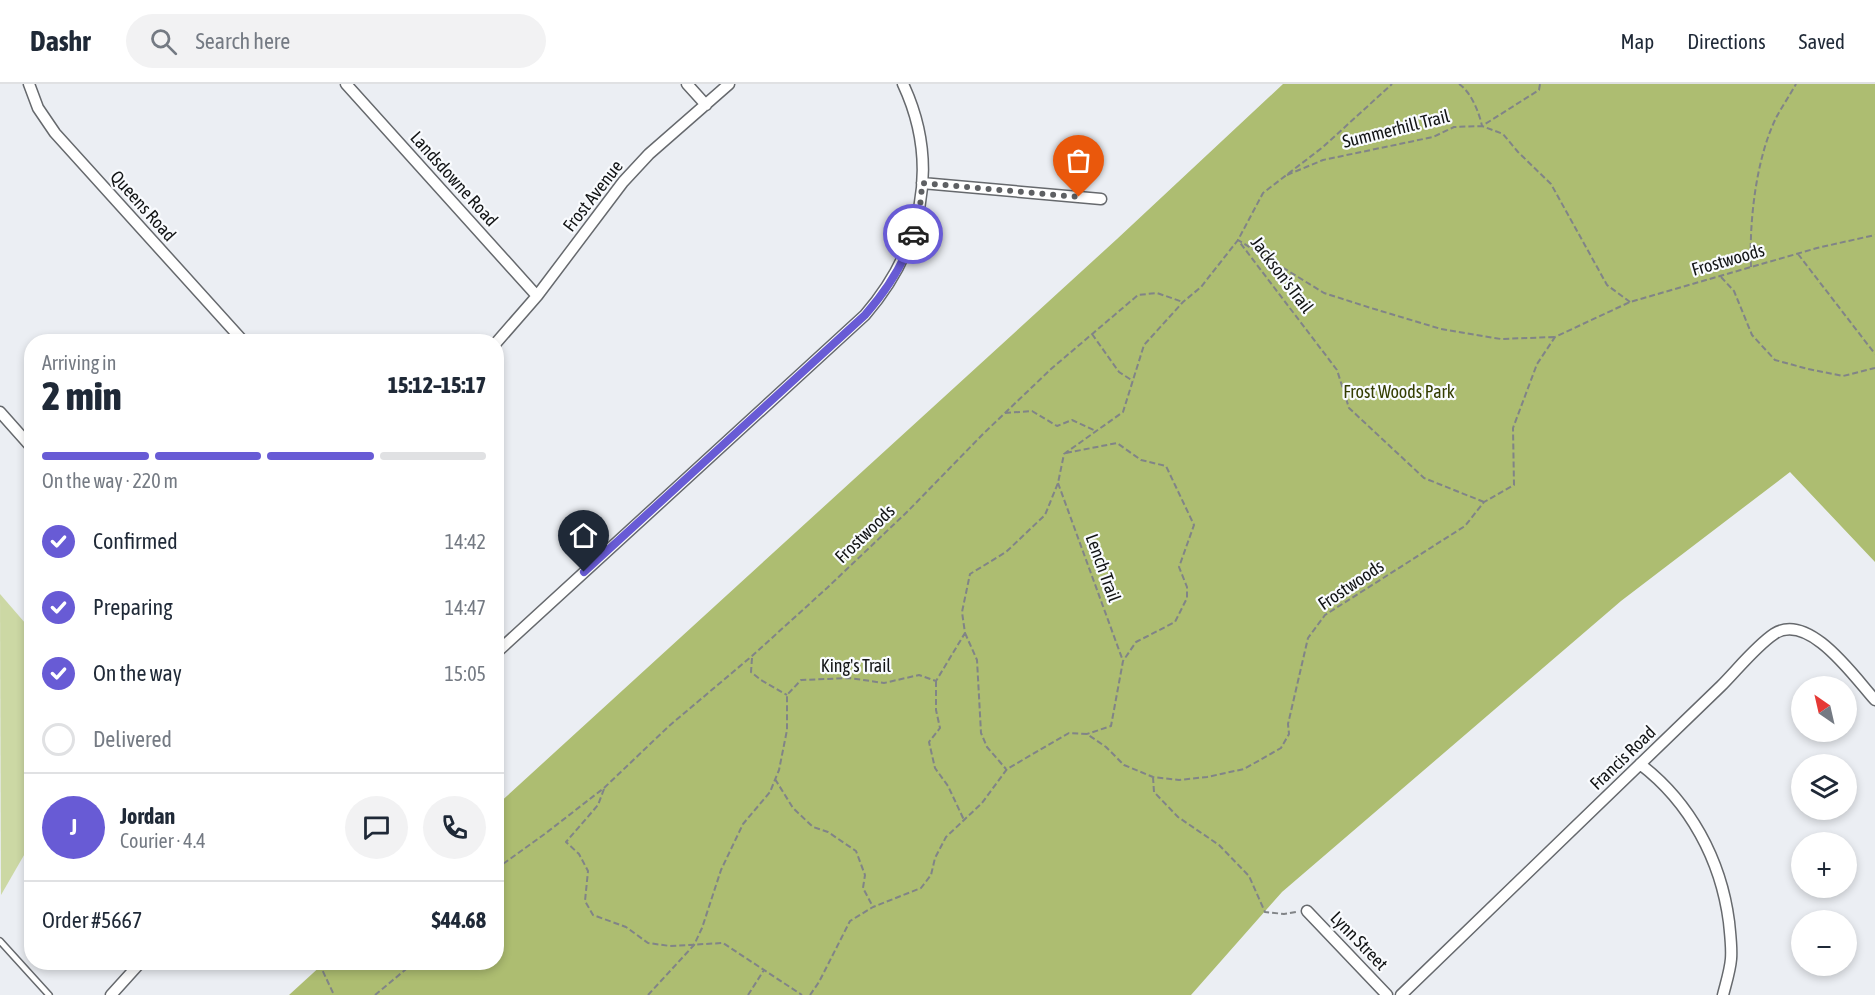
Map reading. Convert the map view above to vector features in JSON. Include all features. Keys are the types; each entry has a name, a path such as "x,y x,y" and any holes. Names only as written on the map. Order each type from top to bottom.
{"street":[{"name":"Queens Road","path":"29,84 38,108 55,133 237,334"},
{"name":"Landsdowne Road","path":"346,84 537,296"},
{"path":"687,84 706,105"},
{"name":"Frost Avenue","path":"504,334 537,296 623,182 649,154 729,84"},
{"path":"504,646 865,315 879,299 902,262 917,221 922,183 920,135 915,114 903,84"},
{"path":"922,183 1101,199"},
{"path":"0,412 24,439"},
{"name":"Francis Road","path":"1401,995 1776,632 1791,629 1806,632 1816,638 1835,654 1875,699"},
{"path":"1641,764 1656,776 1689,814 1716,867 1727,908 1730,933 1731,958 1723,995"},
{"name":"Lynn Street","path":"1307,911 1387,995"},
{"path":"111,995 134,970"}],"lane":[{"path":"0,942 24,968"},
{"path":"26,970 49,995"}],"path":[{"path":"1007,769 987,747 981,733 977,660 965,633 962,612 970,574 1006,552 1045,515 1058,483 1064,454 1123,412 1144,345 1183,302 1201,286 1238,240 1263,193 1323,147 1392,84"},
{"path":"1459,84 1464,87 1479,113 1482,126 1503,134 1551,184 1607,285 1630,302"},
{"name":"Summerhill Trail","path":"1283,177 1323,160 1433,137 1455,127 1482,126 1539,90 1539,84"},
{"path":"1751,267 1751,226 1763,155 1776,117 1796,84"},
{"name":"Frostwoods","path":"1087,734 1106,747 1124,765 1154,777 1179,780 1244,769 1281,748 1289,734 1288,724 1308,638 1325,615 1465,526 1484,502 1514,485 1513,428 1537,364 1555,336 1630,302 1798,254 1875,235"},
{"name":"Jackson'sTrail","path":"1238,240 1324,293 1371,308 1441,328 1501,339 1555,336"},
{"name":"Jackson'sTrail","path":"1238,240 1338,370 1349,408 1424,478 1484,502"},
{"path":"1798,254 1875,354"},
{"path":"1720,276 1734,291 1752,335 1775,360 1843,376 1875,368"},
{"name":"Frostwoods","path":"504,863 604,788 669,726 752,656 900,519 1051,369 1092,334 1138,296 1157,293 1183,302"},
{"path":"1092,334 1119,372 1133,381"},
{"path":"1005,413 1032,411 1057,426 1072,420 1096,431"},
{"path":"810,995 850,921 873,907 921,888 931,875 935,858 946,837 982,803 1007,769 1069,733 1087,734 1111,726 1123,661 1136,642 1175,622 1187,598 1187,587 1179,567 1194,525 1166,466 1141,460 1118,443 1064,454"},
{"name":"Lench Trail","path":"1058,483 1123,661"},
{"path":"964,820 948,786 934,768 929,742 940,728 936,710 936,681 965,633"},
{"path":"648,995 694,945 722,870 743,824 770,792 779,770 787,730 787,695 751,672 752,656"},
{"name":"King's Trail","path":"787,695 801,680 849,678 884,683 918,675 936,681"},
{"path":"1154,777 1154,792 1178,817 1219,846 1249,876 1265,912 1284,914 1307,911"},
{"path":"775,779 794,808 813,826 828,832 856,851 864,875 864,888 873,907"},
{"path":"604,788 597,805 566,842 579,854 588,871 585,901 593,915 626,927 648,943 670,946 723,943 802,995"},
{"path":"322,970 334,995"},
{"path":"375,995 405,970"},
{"path":"748,995 764,970"}],"green space":[{"name":"Frost Woods Park","path":"1283,84 1875,84 1875,562 1790,472 1621,601 1282,892 1191,995 289,995 316,970 504,970 504,799 1117,239"},
{"path":"0,594 24,622 24,855 1,895"}],"way so far":[{"path":"913,234 921,200 922,183 1079,197"}],"route":[{"path":"584,572 865,315 892,281 913,234"}]}
